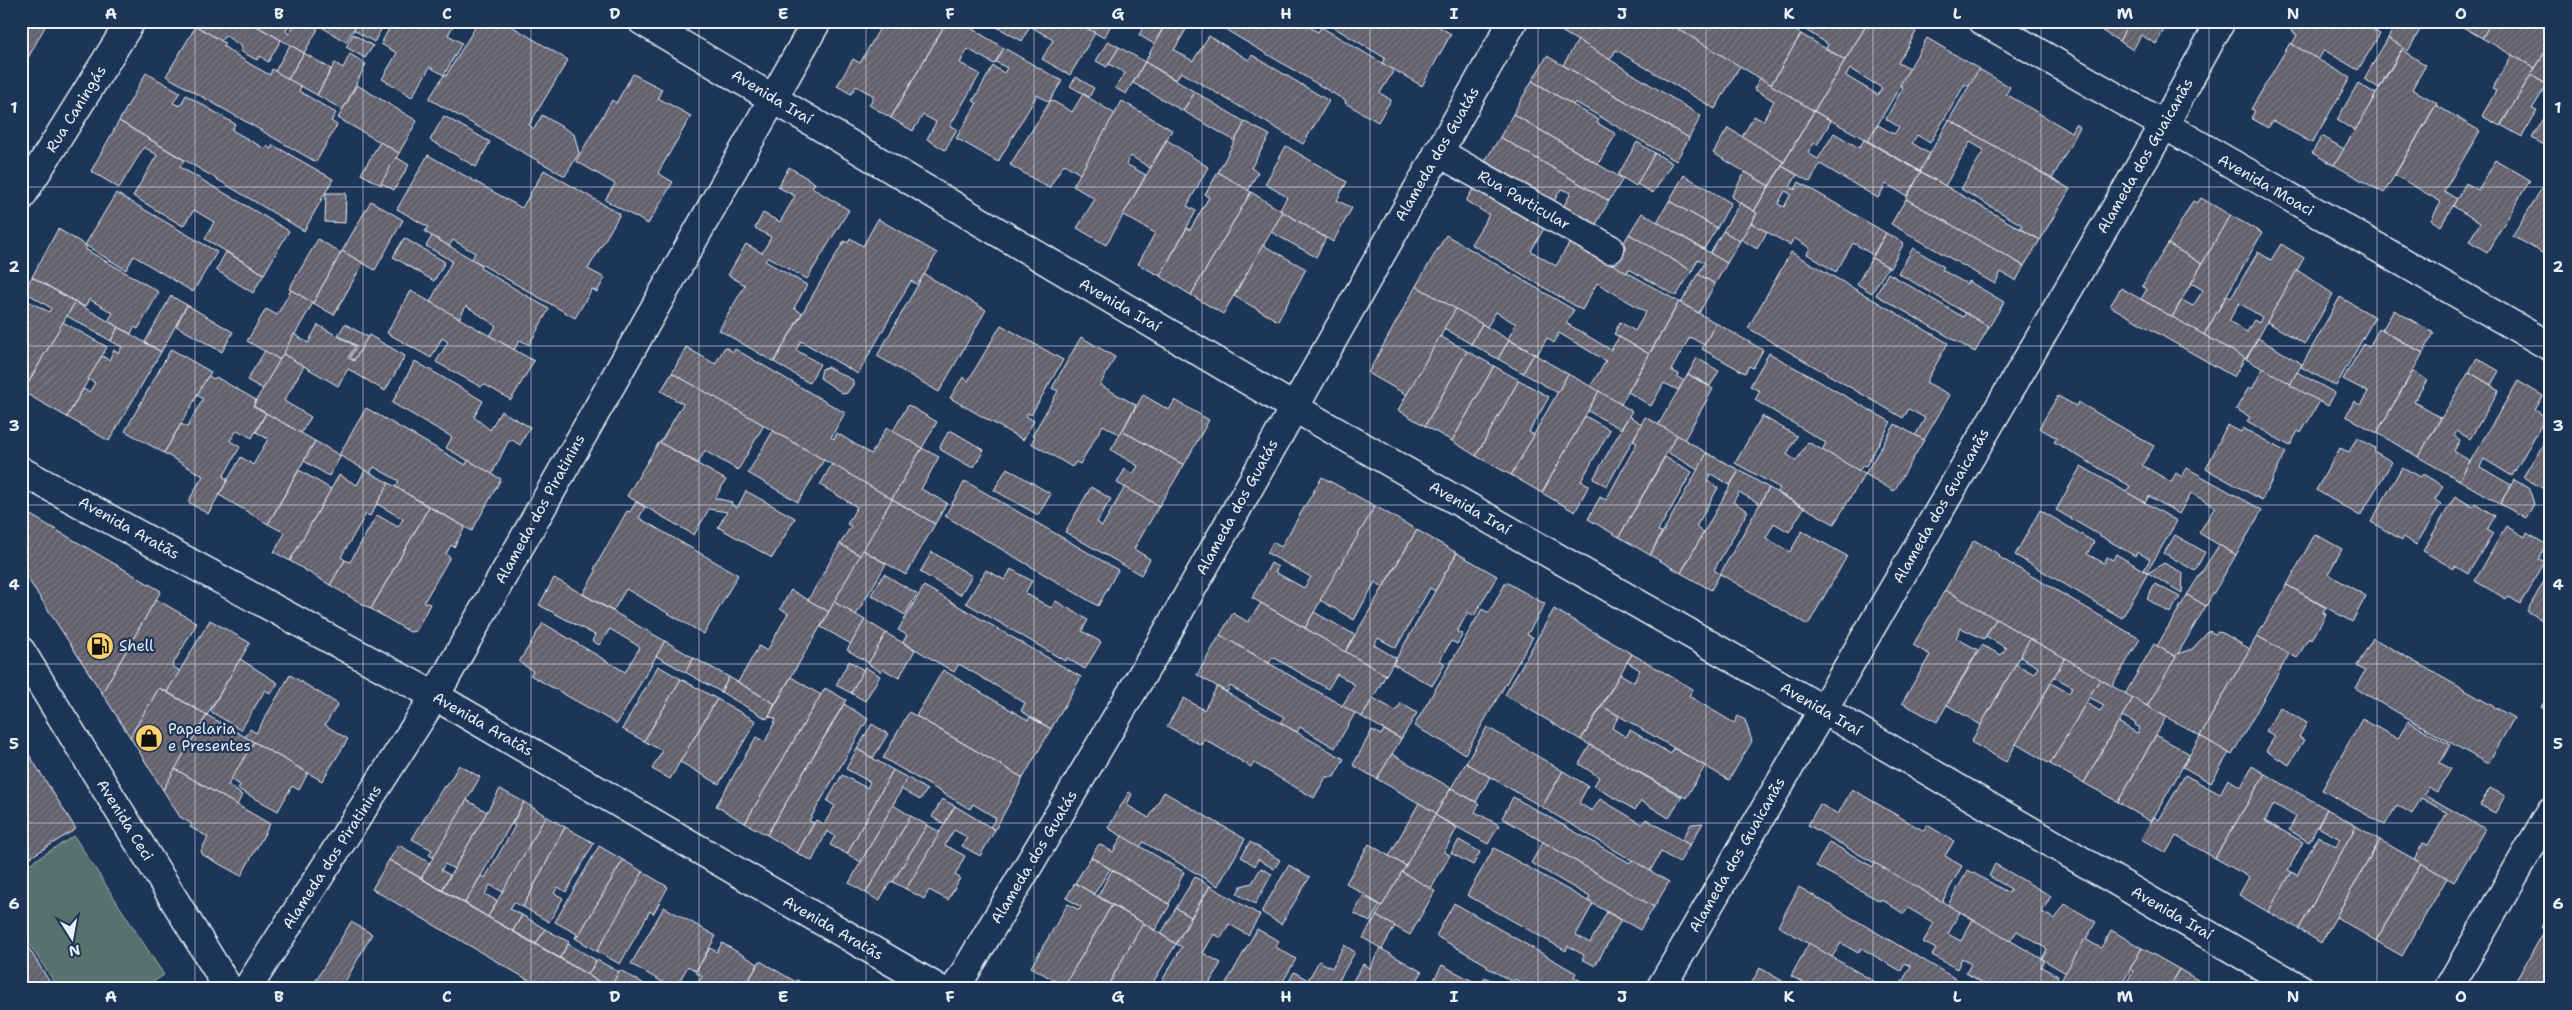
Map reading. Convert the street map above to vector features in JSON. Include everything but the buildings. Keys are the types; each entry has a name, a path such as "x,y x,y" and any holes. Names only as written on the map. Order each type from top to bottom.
{"street":[{"name":"Rua Caningás","path":"21,198 131,21"},
{"name":"Avenida Iraí","path":"642,21 1293,407 1822,710 2302,989"},
{"name":"Alameda dos Piratinins","path":"247,989 435,696 817,21"},
{"name":"Alameda dos Guatás","path":"955,989 1161,642 1512,21"},
{"name":"Avenida Moaci","path":"1983,21 2163,127 2551,347"},
{"name":"Alameda dos Guaicanãs","path":"1660,989 2163,127 2222,21"},
{"name":"Rua Particular","path":"1438,152 1610,249"},
{"name":"Avenida Aratãs","path":"21,471 435,696 939,989"},
{"name":"Avenida Ceci","path":"21,651 229,989"},
{"path":"2448,989 2551,811"}],"green space":[{"path":"74,836 164,975 142,989 59,989 21,932 21,869"}],"place":[{"name":"Shell","path":"100,646"},
{"name":"Papelaria e Presentes","path":"149,738"}]}
